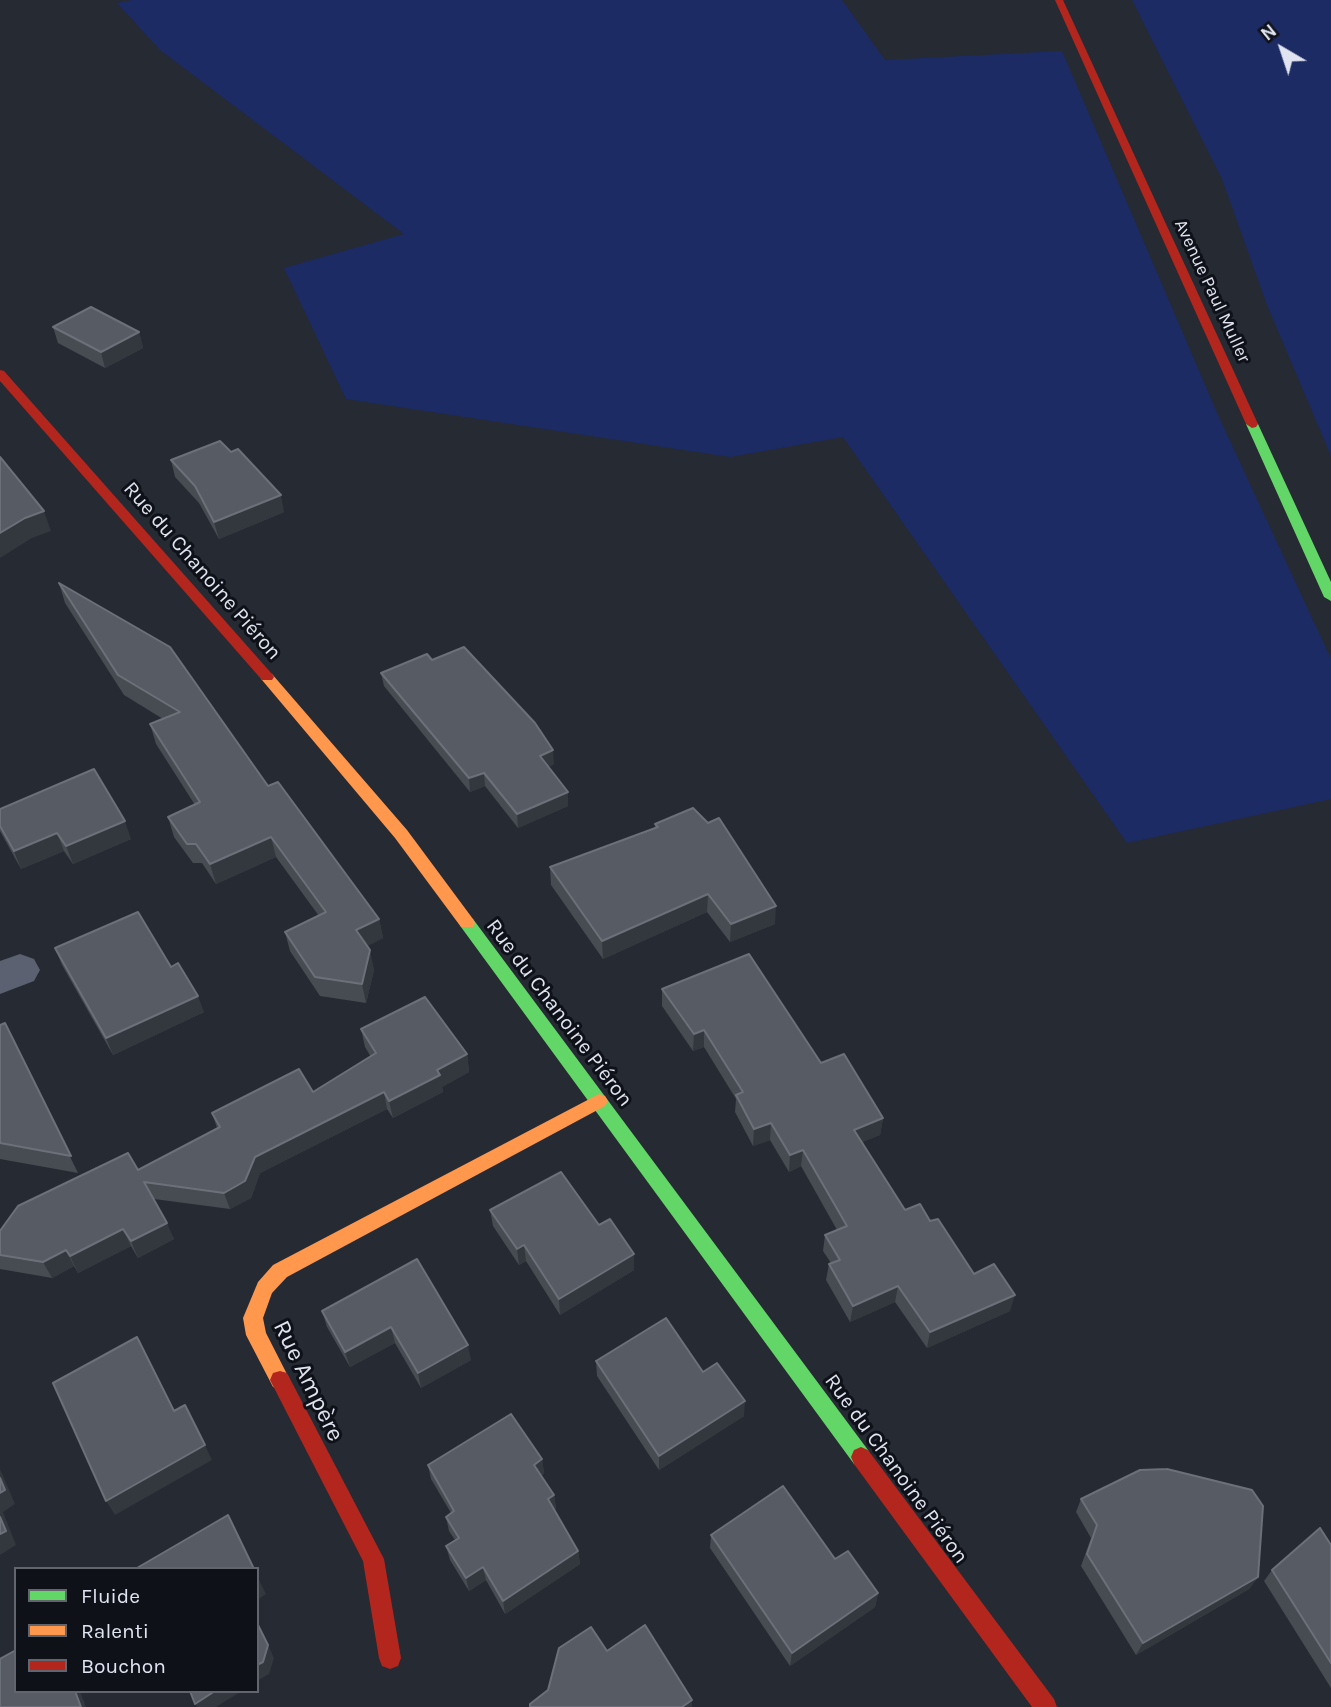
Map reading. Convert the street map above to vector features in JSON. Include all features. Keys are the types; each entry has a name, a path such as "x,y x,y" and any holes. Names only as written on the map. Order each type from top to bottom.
{"street":[{"name":"Avenue Paul Muller","path":"1059,0 1331,597"},
{"name":"Rue du Chanoine Piéron","path":"0,374 349,770 401,834 1046,1707"},
{"name":"Rue Ampère","path":"390,1657 373,1559 256,1335 253,1318 257,1304 265,1288 280,1271 599,1101"}],"shaded area":[{"path":"132,0 842,0 885,60 1062,51 1218,415 1331,659 1331,799 1127,843 843,437 730,457 346,399 284,268 404,234 160,50 117,3"},
{"path":"1132,0 1331,0 1331,456 1267,305 1222,179"}],"building":[{"path":"91,307 139,332 101,352 53,327"},
{"path":"220,441 231,452 238,449 281,495 214,522 195,486 171,460"},
{"path":"0,457 44,511 25,518 0,533"},
{"path":"59,583 170,647 268,786 278,782 379,919 356,930 370,950 362,984 315,977 285,932 326,912 271,837 210,864 196,844 187,844 168,817 200,802 150,724 180,712 118,675"},
{"path":"464,647 535,723 553,750 540,756 568,792 517,814 484,773 469,778 381,673 427,654 432,660"},
{"path":"94,769 125,821 66,846 57,833 14,851 0,826 0,809"},
{"path":"693,808 708,823 719,818 776,906 731,924 708,894 602,941 550,867 658,827 655,824"},
{"path":"138,912 171,967 178,963 198,996 106,1038 55,948"},
{"path":"749,954 821,1063 844,1054 883,1118 854,1130 905,1210 920,1204 930,1221 938,1219 974,1274 994,1264 1015,1295 930,1332 898,1286 853,1306 829,1264 840,1260 825,1235 847,1226 803,1150 790,1155 771,1123 754,1129 736,1095 743,1092 704,1030 694,1034 662,989"},
{"path":"425,997 467,1054 437,1070 440,1075 389,1101 384,1092 255,1157 245,1181 224,1193 144,1182 167,1223 131,1241 123,1229 70,1256 66,1250 43,1262 0,1255 0,1231 18,1206 128,1153 138,1170 220,1127 212,1113 299,1069 313,1092 376,1053 361,1029"},
{"path":"5,1023 71,1156 0,1143 0,1025"},
{"path":"561,1172 599,1225 610,1219 634,1254 559,1299 524,1245 517,1249 490,1210"},
{"path":"417,1259 468,1345 418,1373 391,1327 345,1352 322,1311"},
{"path":"666,1318 703,1372 717,1363 745,1401 659,1456 596,1361"},
{"path":"137,1337 174,1411 185,1405 205,1445 106,1501 53,1383"},
{"path":"511,1414 542,1459 534,1465 554,1495 548,1499 578,1551 503,1601 483,1567 466,1578 446,1546 459,1538 446,1517 454,1511 428,1465"},
{"path":"1167,1469 1252,1490 1263,1506 1258,1577 1143,1643 1087,1554 1097,1525 1081,1499 1140,1470"},
{"path":"0,1478 5,1490 0,1493"},
{"path":"783,1486 835,1559 848,1551 878,1593 792,1653 711,1535"},
{"path":"228,1515 253,1567 139,1567"},
{"path":"0,1517 6,1531 0,1534"},
{"path":"1320,1528 1331,1545 1331,1663 1272,1570"},
{"path":"645,1625 692,1700 682,1707 530,1707 530,1704 548,1690 559,1648 591,1627 607,1651"},
{"path":"259,1627 268,1645 263,1662 259,1664"},
{"path":"14,1651 14,1693 76,1693 81,1707 0,1707 0,1659"},
{"path":"191,1693 212,1693 195,1704"}],"traffic: fast":[{"path":"1252,424 1331,597"},
{"path":"467,923 861,1457"}],"traffic: slow":[{"path":"267,677 401,834 467,923"},
{"path":"280,1380 256,1335 253,1318 265,1288 280,1271 599,1101"}],"traffic: jam":[{"path":"1059,0 1252,424"},
{"path":"0,374 267,677"},
{"path":"280,1380 373,1559 390,1658"},
{"path":"861,1457 1046,1707"}]}
